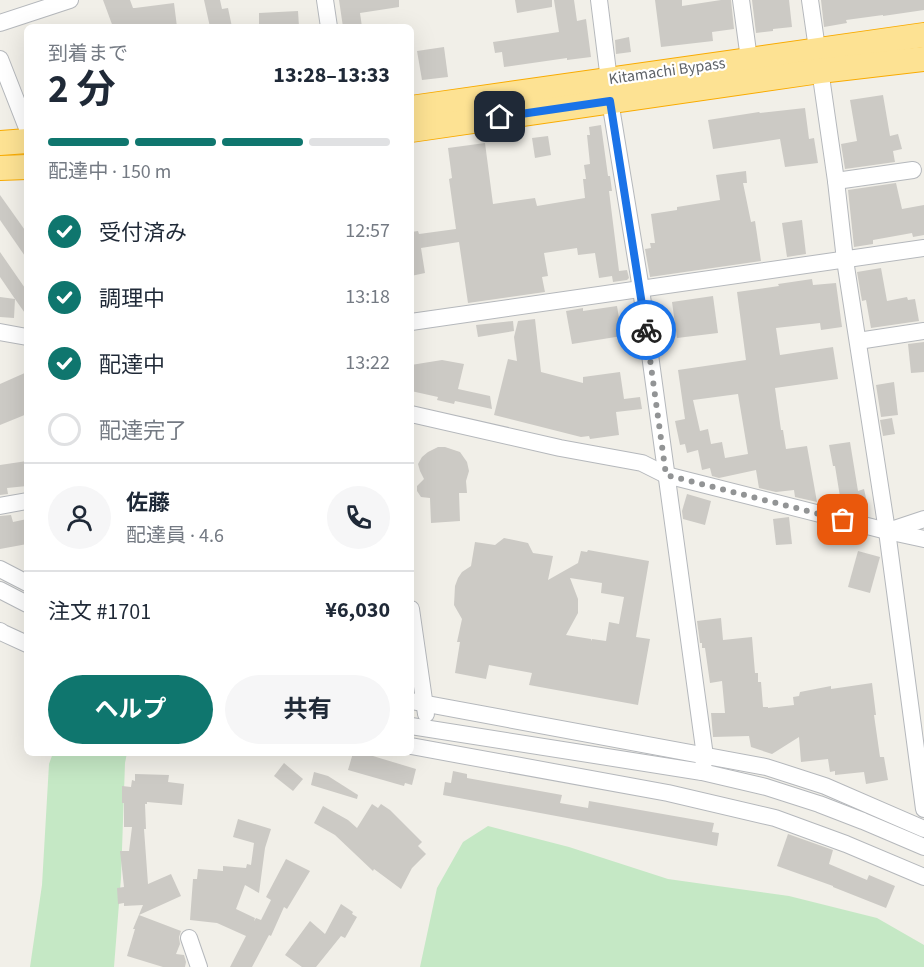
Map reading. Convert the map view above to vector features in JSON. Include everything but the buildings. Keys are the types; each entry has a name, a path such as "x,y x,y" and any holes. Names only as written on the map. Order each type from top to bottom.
{"highway":[{"name":"Kitamachi Bypass","path":"414,108 610,91 819,60 924,35"},
{"name":"Kitamachi Bypass","path":"414,129 610,91 749,59 924,59"},
{"path":"0,143 24,141"},
{"path":"0,168 24,167"}],"street":[{"path":"0,23 70,0"},
{"path":"325,0 329,24"},
{"path":"599,0 610,91 641,290 704,764"},
{"path":"741,0 749,59"},
{"path":"810,0 845,260 887,531 924,809"},
{"path":"0,59 24,120"},
{"path":"836,181 914,170"},
{"path":"414,322 924,248"},
{"path":"0,332 24,336"},
{"path":"858,341 924,332"},
{"path":"414,415 560,448 642,463 666,475 924,539"},
{"path":"0,506 24,502"},
{"path":"887,531 924,519"},
{"path":"0,569 24,581"},
{"path":"0,590 24,602"},
{"path":"0,631 24,643"},
{"path":"414,649 418,702 429,729"},
{"path":"418,702 704,764 819,804 924,847"},
{"path":"414,726 704,764 766,767 815,783 924,830"},
{"path":"414,747 668,794 775,818 846,844 924,878"},
{"path":"189,938 199,967"}],"green space":[{"path":"52,756 126,756 114,967 30,967 42,885 49,764"},
{"path":"488,826 569,847 668,879 789,896 877,918 924,945 924,967 420,967 437,888 463,842"}],"way so far":[{"path":"646,330 666,475 843,520"}],"route":[{"path":"500,117 610,101 646,330"}]}
